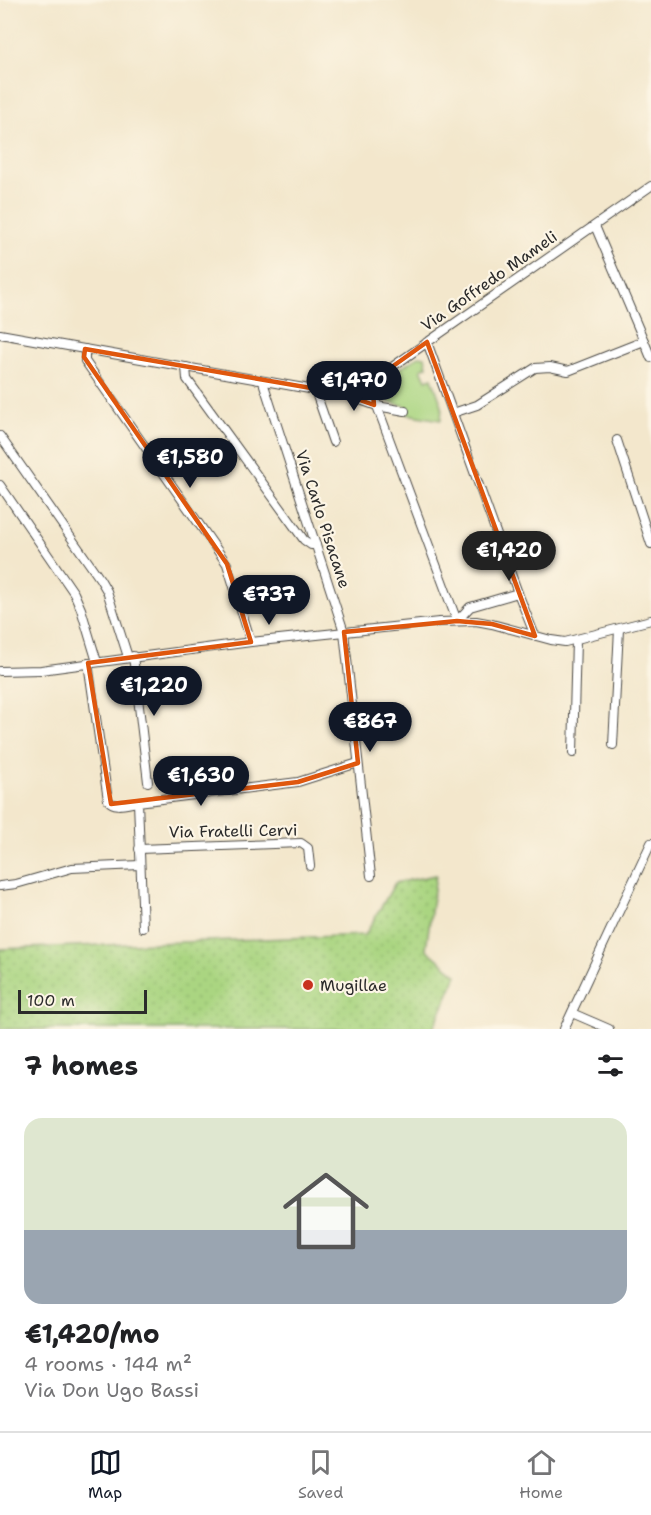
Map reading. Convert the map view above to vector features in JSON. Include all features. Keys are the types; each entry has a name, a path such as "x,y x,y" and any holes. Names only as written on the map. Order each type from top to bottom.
{"street":[{"name":"Via Goffredo Mameli","path":"340,393 354,391 372,381 649,191"},
{"path":"595,226 651,358"},
{"name":"Via Goffredo Mameli","path":"0,334 340,393 377,406 405,411"},
{"path":"453,413 477,405 535,368 550,367 568,371 644,341"},
{"path":"427,342 535,636"},
{"path":"85,349 85,361 227,564 251,642"},
{"path":"186,367 187,379 305,541 316,545"},
{"name":"Via Carlo Pisacane","path":"265,381 264,386 344,632"},
{"path":"372,381 377,406 457,621"},
{"path":"315,390 333,442"},
{"path":"0,436 107,591 131,656 148,782"},
{"path":"617,440 651,544"},
{"name":"Via Fratelli Cervi","path":"0,485 74,593 81,609 93,662 108,800 115,805 298,782 358,763"},
{"path":"457,621 470,607 518,593"},
{"path":"0,671 41,669 131,656 389,626 457,621 492,624 556,641 576,640 651,620"},
{"path":"613,745 619,628"},
{"path":"344,632 371,876"},
{"path":"573,753 576,640"},
{"path":"138,802 143,928"},
{"name":"Via Fratelli Cervi","path":"139,849 301,843 308,848 310,866"},
{"path":"564,1029 651,843"},
{"path":"0,886 16,884 72,868 140,865"},
{"path":"572,1013 609,1029"}],"highlighted area":[{"path":"427,342 535,636 492,624 457,621 344,632 358,763 298,782 111,804 88,663 251,642 227,564 84,357 85,349 340,393 374,405 372,381"}],"green space":[{"path":"419,356 425,357 427,366 421,369 426,380 432,378 442,406 441,420 407,414 407,406 386,400 380,394 379,383"},
{"path":"436,875 426,949 457,975 433,1029 0,1029 0,949 365,935 395,883"}],"place":[{"name":"Mugillae","path":"308,985"}]}
